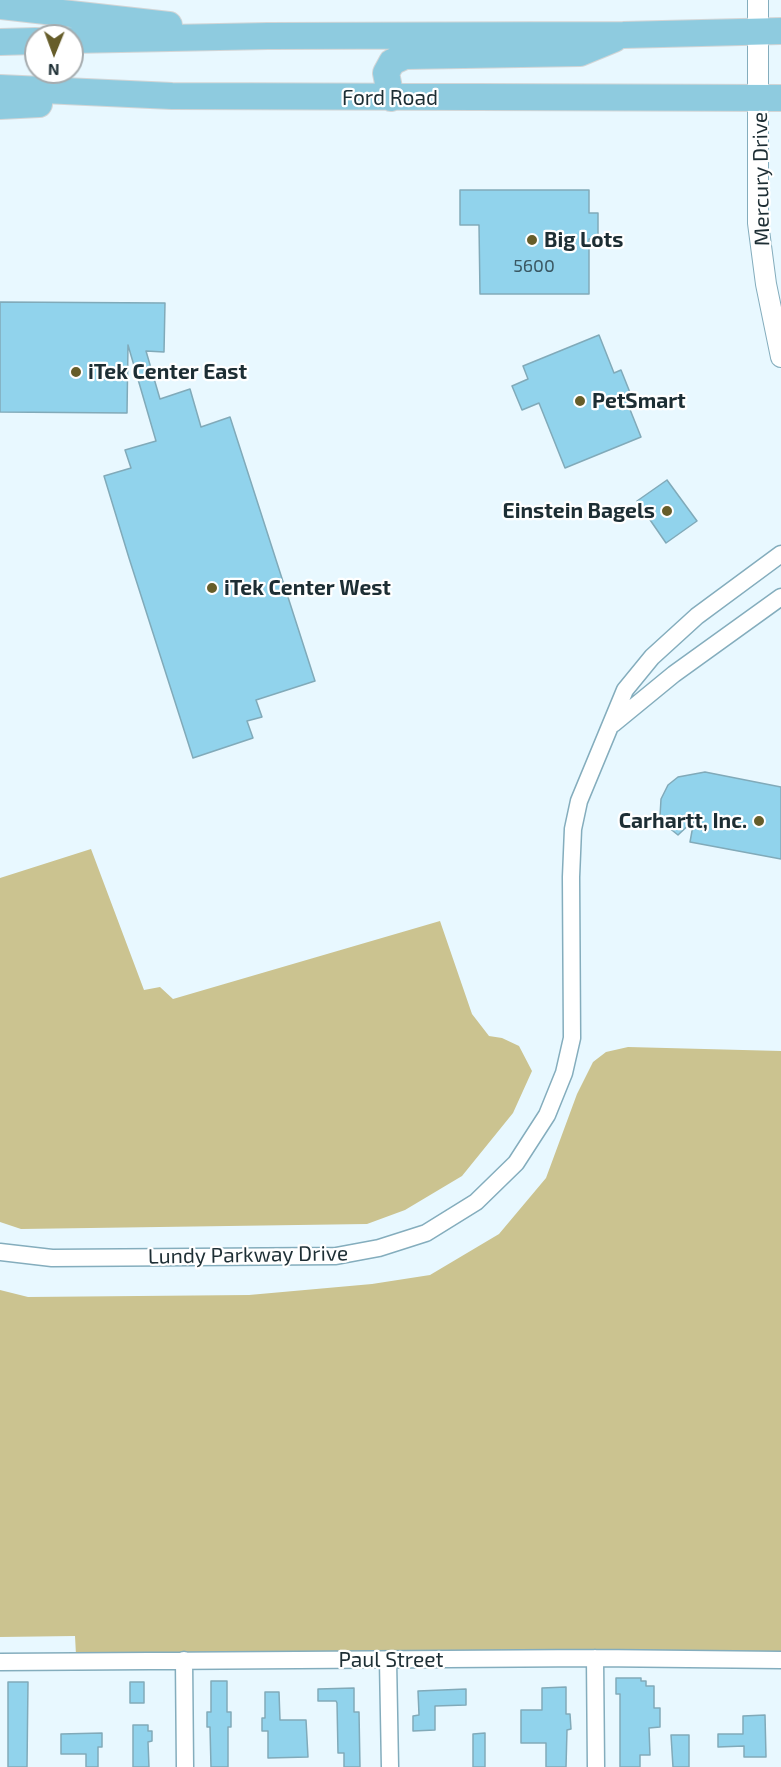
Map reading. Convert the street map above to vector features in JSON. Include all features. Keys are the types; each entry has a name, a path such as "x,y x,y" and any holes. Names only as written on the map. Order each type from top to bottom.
{"main road":[{"path":"0,6 268,36"},
{"path":"84,40 268,36 623,35 770,31"},
{"path":"391,98 386,74 392,62 405,56 580,53 623,35"},
{"path":"0,42 24,41"},
{"name":"Ford Road","path":"0,88 172,96 770,98"},
{"path":"0,106 172,96"}],"street":[{"name":"Mercury Drive","path":"758,0 770,31 770,98 759,223 766,284 781,357"},
{"name":"Lundy Parkway Drive","path":"0,1252 52,1258 336,1256 379,1248 426,1233 476,1202 516,1163 548,1115 564,1073 572,1038 573,829 579,801 626,690 652,657 697,616 781,554"},
{"name":"Lundy Parkway Drive","path":"610,727 674,674 781,597"},
{"path":"596,1659 596,1767"},
{"path":"184,1660 185,1767"},
{"path":"388,1660 390,1767"},
{"name":"Paul Street","path":"0,1662 781,1660"}],"shaded area":[{"path":"91,849 144,990 160,987 173,999 440,921 472,1014 489,1036 502,1038 519,1046 532,1071 513,1113 462,1176 405,1210 367,1224 21,1229 0,1222 0,878"},
{"path":"628,1047 781,1051 781,1654 76,1655 75,1636 0,1637 0,1290 28,1297 249,1295 372,1284 430,1275 499,1234 546,1178 577,1094 593,1062 606,1052"}],"building":[{"path":"460,190 589,190 589,213 598,213 598,239 589,239 589,294 480,294 479,225 460,225"},
{"name":"iTek Center West","path":"0,302 165,303 164,352 146,351 160,399 190,389 201,427 230,417 315,681 256,700 262,717 247,721 253,738 193,758 129,558 104,476 131,468 125,450 156,441 128,345 127,413 0,412"},
{"path":"599,335 614,373 621,370 635,405 629,407 641,437 565,468 539,403 522,410 512,386 528,379 523,366"},
{"path":"667,480 697,521 666,543 637,501"},
{"path":"705,772 781,787 781,859 690,842 694,820 678,835 668,827 660,816 661,799 668,785 678,777"},
{"path":"616,1678 641,1678 641,1681 646,1681 646,1686 654,1686 654,1708 660,1708 660,1727 649,1728 650,1755 640,1755 640,1767 620,1767 620,1694 616,1694"},
{"path":"211,1681 227,1681 227,1712 231,1712 231,1727 228,1727 228,1767 211,1767 210,1727 207,1727 207,1712 211,1712"},
{"path":"8,1682 28,1682 27,1767 8,1767"},
{"path":"130,1682 144,1682 144,1703 130,1703"},
{"path":"566,1687 566,1714 570,1714 571,1729 567,1730 566,1767 546,1767 546,1743 521,1743 521,1710 542,1710 542,1688"},
{"path":"354,1688 354,1712 359,1712 360,1767 344,1767 344,1753 338,1753 337,1703 336,1701 318,1701 318,1689"},
{"path":"466,1689 466,1705 435,1706 435,1730 413,1731 413,1716 419,1715 418,1691"},
{"path":"265,1692 279,1692 280,1720 306,1720 308,1757 268,1758 268,1731 262,1731 262,1718 265,1718"},
{"path":"765,1715 766,1757 744,1757 744,1746 718,1747 718,1734 743,1734 743,1716"},
{"path":"133,1725 148,1725 148,1731 152,1731 152,1741 148,1742 149,1767 133,1767"},
{"path":"102,1733 102,1747 98,1747 98,1767 86,1767 86,1754 61,1754 61,1734"},
{"path":"485,1733 485,1767 473,1767 473,1734"},
{"path":"671,1735 689,1735 689,1767 673,1767"}],"place":[{"name":"Big Lots","path":"532,240"},
{"name":"iTek Center East","path":"76,372"},
{"name":"PetSmart","path":"580,401"},
{"name":"Einstein Bagels","path":"667,511"},
{"name":"iTek Center West","path":"212,588"},
{"name":"Carhartt, Inc.","path":"759,821"}]}
